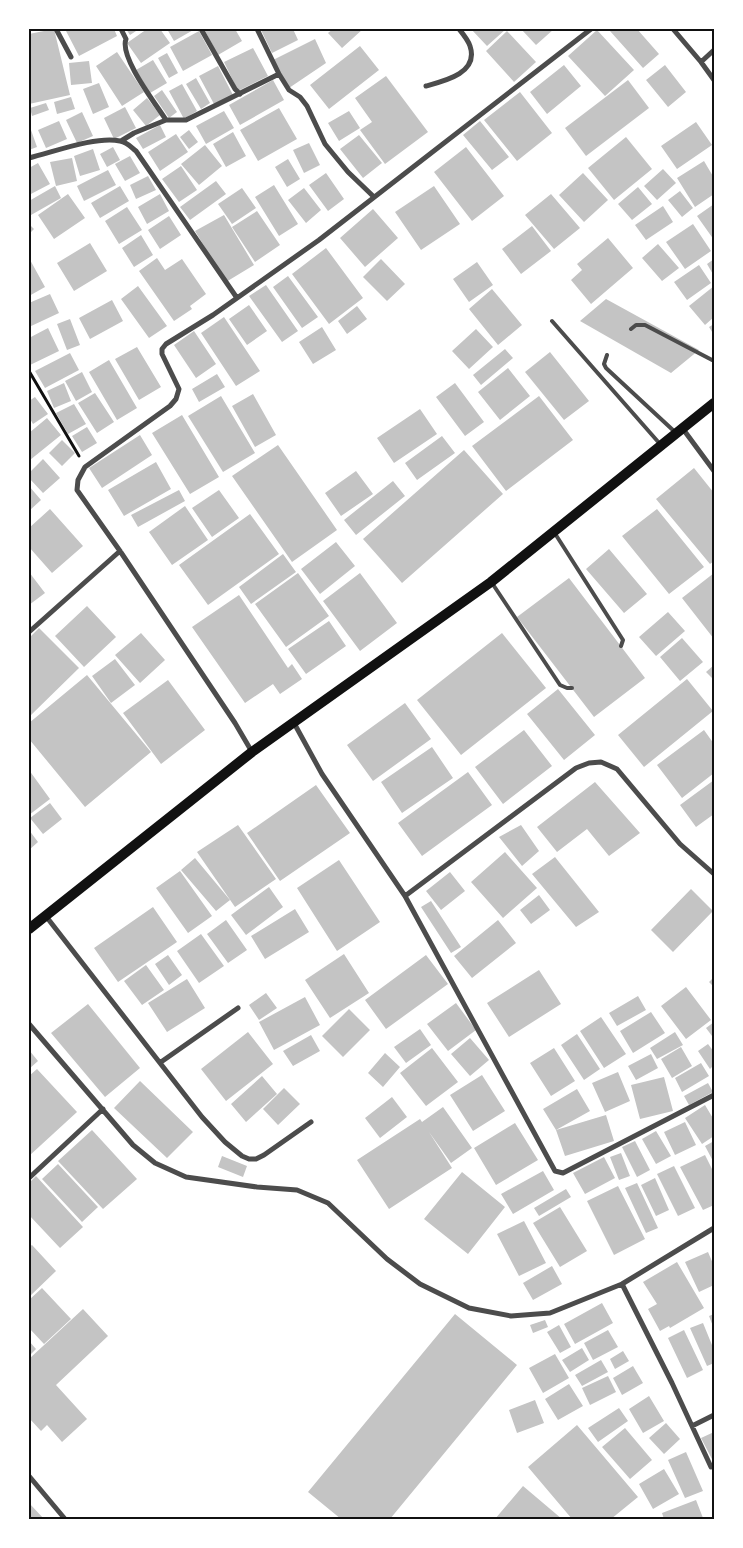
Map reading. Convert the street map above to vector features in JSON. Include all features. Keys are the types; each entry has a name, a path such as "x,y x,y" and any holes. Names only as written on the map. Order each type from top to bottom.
{"main road":[{"path":"29,929 252,752 491,582 714,403"}],"street":[{"path":"56,29 71,57"},
{"path":"121,29 126,39 124,43 132,68 166,120"},
{"path":"201,29 234,89 240,94"},
{"path":"257,29 279,74 290,90 300,97 307,106 325,144 348,172 374,197"},
{"path":"426,86 452,78 468,66 472,56 470,44 459,29"},
{"path":"252,752 77,490 78,480 85,467 170,406 176,399 179,389 162,354 162,349 166,344 214,315 319,240 591,29"},
{"path":"673,29 714,80"},
{"path":"701,62 714,50"},
{"path":"121,141 134,133 166,120 186,120 279,74"},
{"path":"29,158 100,140 121,141 129,145 136,151 237,298"},
{"path":"680,431 714,471"},
{"path":"29,632 120,552"},
{"path":"294,723 322,774 405,896 555,1170 563,1173 714,1095"},
{"path":"405,896 576,768 589,762 602,762 617,769 680,844 714,874"},
{"path":"45,915 202,1117 238,1153 249,1159 256,1159 310,1122"},
{"path":"161,1062 238,1008"},
{"path":"29,1024 133,1145 155,1163 186,1177 257,1187 297,1190 328,1203 387,1259 420,1284 469,1308 511,1316 550,1313 622,1284 714,1228"},
{"path":"29,1178 103,1109"},
{"path":"622,1284 711,1467"},
{"path":"692,1426 714,1415"},
{"path":"29,1476 66,1519"}],"lane":[{"path":"552,321 662,446"},
{"path":"631,329 636,325 645,325 714,361"},
{"path":"607,355 604,364 606,368 680,431"},
{"path":"554,532 623,640 621,646"},
{"path":"491,582 560,685 572,688"}],"path":[{"path":"29,371 85,467"}],"building":[{"path":"54,29 70,95 29,104 29,34"},
{"path":"65,29 114,29 117,36 79,56"},
{"path":"126,29 139,29 130,35"},
{"path":"147,29 160,29 170,43 141,63 127,43"},
{"path":"167,29 195,29 174,41"},
{"path":"204,29 235,29 242,41 218,55"},
{"path":"293,29 298,40 272,53 261,30"},
{"path":"333,29 363,29 342,48 328,33"},
{"path":"471,29 506,29 487,46"},
{"path":"521,29 554,29 536,45"},
{"path":"612,29 637,29 659,54 643,68 610,31"},
{"path":"597,30 634,70 605,96 568,56"},
{"path":"199,31 212,55 183,71 170,47"},
{"path":"507,31 536,62 514,82 486,51"},
{"path":"315,39 326,63 289,88 273,60"},
{"path":"360,46 379,70 329,109 310,85"},
{"path":"253,48 268,76 238,91 224,62"},
{"path":"117,52 144,92 122,106 96,66"},
{"path":"167,53 178,73 169,78 158,58"},
{"path":"153,60 167,83 150,93 136,70"},
{"path":"89,61 92,83 71,85 69,63"},
{"path":"564,65 581,86 547,114 530,92"},
{"path":"665,65 686,92 668,107 646,80"},
{"path":"218,66 233,95 214,104 199,76"},
{"path":"386,76 428,132 385,164 360,130 372,122 355,98"},
{"path":"196,78 210,103 201,109 186,84"},
{"path":"273,80 284,100 240,125 229,105"},
{"path":"628,80 649,108 586,156 565,128"},
{"path":"99,83 109,107 93,114 83,89"},
{"path":"182,84 197,111 184,119 169,91"},
{"path":"162,90 177,112 169,118 154,96"},
{"path":"520,92 552,133 517,161 484,120"},
{"path":"71,97 75,109 57,114 54,102"},
{"path":"147,98 160,115 146,126 133,110"},
{"path":"46,103 49,110 32,116 30,108"},
{"path":"125,107 136,128 114,139 104,118"},
{"path":"279,108 297,139 258,161 240,130"},
{"path":"224,111 234,128 206,144 196,126"},
{"path":"349,111 360,128 339,141 328,123"},
{"path":"82,112 93,136 77,143 66,120"},
{"path":"59,121 67,139 46,148 38,130"},
{"path":"480,121 509,157 492,170 463,135"},
{"path":"696,122 712,145 677,169 661,146"},
{"path":"160,125 166,137 143,149 136,138"},
{"path":"31,130 37,147 29,150 29,131"},
{"path":"189,130 198,142 189,149 180,137"},
{"path":"233,132 246,156 226,167 213,144"},
{"path":"176,134 188,152 160,171 148,152"},
{"path":"359,135 382,163 363,178 340,149"},
{"path":"626,137 652,169 614,200 588,168"},
{"path":"309,143 320,165 304,173 293,150"},
{"path":"205,145 222,166 199,185 181,164"},
{"path":"113,147 120,160 107,167 100,154"},
{"path":"466,147 504,196 472,221 434,172"},
{"path":"93,149 100,170 80,176 74,156"},
{"path":"130,156 140,173 125,181 115,164"},
{"path":"72,158 77,181 56,186 50,162"},
{"path":"288,159 300,179 287,187 275,167"},
{"path":"704,161 714,178 714,194 695,207 677,178"},
{"path":"38,163 50,184 29,195 29,168"},
{"path":"181,166 197,190 179,202 162,179"},
{"path":"663,169 676,183 657,200 644,186"},
{"path":"108,170 116,185 84,201 77,186"},
{"path":"326,173 344,199 328,211 309,185"},
{"path":"583,173 608,200 584,222 559,195"},
{"path":"148,176 156,190 136,199 130,185"},
{"path":"216,181 226,194 190,220 180,207"},
{"path":"274,185 298,224 279,236 255,197"},
{"path":"55,186 61,198 31,215 29,212 29,201"},
{"path":"120,186 129,201 100,218 91,203"},
{"path":"434,186 460,224 421,250 395,212"},
{"path":"638,187 652,204 632,220 618,204"},
{"path":"242,188 256,208 232,224 218,204"},
{"path":"304,188 321,210 306,223 288,200"},
{"path":"680,191 693,208 682,217 668,200"},
{"path":"68,194 85,218 54,239 38,215"},
{"path":"160,194 169,211 147,224 138,207"},
{"path":"551,194 580,228 554,249 525,215"},
{"path":"714,204 714,240 697,216"},
{"path":"663,206 673,222 646,240 635,225"},
{"path":"127,207 142,230 119,244 105,221"},
{"path":"373,209 398,238 365,267 340,238"},
{"path":"257,211 280,245 255,262 232,227"},
{"path":"224,215 254,265 226,282 195,231"},
{"path":"169,216 181,235 160,249 148,230"},
{"path":"29,224 34,229 29,234"},
{"path":"693,224 711,251 685,269 666,242"},
{"path":"532,226 551,251 521,274 502,249"},
{"path":"141,235 153,255 134,267 122,248"},
{"path":"608,238 633,268 591,304 571,280 582,270 577,264"},
{"path":"90,243 107,271 74,291 57,263"},
{"path":"658,244 679,268 662,281 642,258"},
{"path":"326,248 363,298 329,324 292,274"},
{"path":"29,258 45,287 29,296"},
{"path":"157,258 165,270 182,259 206,294 190,306 192,309 174,321 139,271"},
{"path":"381,259 405,284 387,301 363,277"},
{"path":"714,259 714,276 707,264"},
{"path":"477,262 493,285 469,302 453,279"},
{"path":"699,265 711,283 687,300 674,282"},
{"path":"288,276 318,317 302,328 273,287"},
{"path":"266,285 298,331 282,342 249,296"},
{"path":"138,286 167,326 149,338 121,299"},
{"path":"714,286 714,317 705,325 689,306"},
{"path":"492,289 522,325 498,345 469,309"},
{"path":"50,294 59,313 29,327 29,303"},
{"path":"606,299 699,350 671,373 580,321"},
{"path":"112,300 123,321 90,339 79,318"},
{"path":"249,305 267,331 247,345 229,319"},
{"path":"357,306 367,319 347,334 338,321"},
{"path":"224,317 260,371 236,386 201,333"},
{"path":"70,319 80,345 67,350 57,324"},
{"path":"714,324 714,335 709,327"},
{"path":"322,327 336,350 313,364 299,342"},
{"path":"48,328 59,351 30,365 29,338"},
{"path":"476,329 493,347 469,369 452,351"},
{"path":"194,331 216,364 196,378 174,345"},
{"path":"137,347 161,387 139,400 115,359"},
{"path":"505,349 513,358 481,385 473,375"},
{"path":"550,352 589,401 564,420 525,372"},
{"path":"70,353 79,370 45,388 35,371"},
{"path":"109,360 137,408 117,420 89,372"},
{"path":"508,368 530,396 500,420 478,392"},
{"path":"82,372 92,392 76,401 65,381"},
{"path":"217,374 225,387 199,402 192,389"},
{"path":"64,383 71,401 54,408 47,391"},
{"path":"455,383 484,422 465,436 436,397"},
{"path":"95,393 114,422 97,433 78,403"},
{"path":"253,394 276,435 255,447 232,406"},
{"path":"221,396 255,453 223,472 188,416"},
{"path":"539,396 573,440 506,491 472,446"},
{"path":"35,397 48,414 33,424 29,417 29,401"},
{"path":"74,404 86,424 68,434 56,413"},
{"path":"420,409 437,434 394,463 377,438"},
{"path":"182,415 219,477 190,494 152,433"},
{"path":"47,418 61,435 30,460 29,433"},
{"path":"87,427 97,443 82,452 72,436"},
{"path":"140,435 152,455 102,488 89,468"},
{"path":"442,436 455,453 417,480 405,463"},
{"path":"62,440 75,453 62,466 49,453"},
{"path":"278,445 337,530 292,562 232,476"},
{"path":"464,450 503,494 402,583 363,539"},
{"path":"43,459 60,478 43,493 29,478 29,473"},
{"path":"156,462 171,489 124,516 108,490"},
{"path":"694,468 714,493 714,561 710,564 656,499"},
{"path":"356,471 373,494 341,516 325,493"},
{"path":"393,481 405,496 356,535 344,520"},
{"path":"29,486 41,500 29,511"},
{"path":"179,490 185,501 138,527 131,515"},
{"path":"219,490 239,518 212,537 192,508"},
{"path":"185,506 208,540 172,565 149,532"},
{"path":"50,509 83,546 52,573 29,547 29,528"},
{"path":"657,509 704,567 669,594 622,536"},
{"path":"250,514 279,554 208,605 179,565"},
{"path":"336,542 355,566 320,594 301,569"},
{"path":"609,549 647,594 624,613 586,569"},
{"path":"283,554 296,572 251,604 239,587"},
{"path":"29,572 45,593 29,605"},
{"path":"298,573 329,616 286,647 255,604"},
{"path":"360,573 397,623 360,651 323,601"},
{"path":"714,573 714,639 682,598"},
{"path":"569,578 645,678 594,717 517,617"},
{"path":"239,595 288,668 292,664 302,679 280,694 273,684 245,703 192,627"},
{"path":"87,606 116,637 84,667 55,636"},
{"path":"668,612 685,631 656,656 639,637"},
{"path":"329,621 346,646 306,674 288,649"},
{"path":"39,628 79,668 29,717 29,638"},
{"path":"141,633 165,660 140,683 115,655"},
{"path":"502,633 546,688 461,755 417,700"},
{"path":"682,638 703,662 680,681 660,657"},
{"path":"115,659 135,685 111,703 92,676"},
{"path":"714,665 714,680 706,672"},
{"path":"87,675 151,752 85,807 29,739 29,723"},
{"path":"687,679 713,711 644,767 618,735"},
{"path":"168,680 205,730 161,764 123,713"},
{"path":"558,689 595,735 564,760 527,714"},
{"path":"405,703 431,739 373,781 347,745"},
{"path":"524,730 552,766 503,804 475,767"},
{"path":"704,730 714,744 714,773 682,798 657,765"},
{"path":"432,747 453,778 402,813 381,782"},
{"path":"29,770 50,799 29,815"},
{"path":"468,772 492,805 422,856 398,823"},
{"path":"714,780 714,814 696,827 680,805"},
{"path":"595,782 640,833 609,856 587,829 557,852 537,827"},
{"path":"316,785 350,833 280,881 247,833"},
{"path":"50,803 62,819 43,834 30,818"},
{"path":"238,825 276,879 235,907 197,852"},
{"path":"521,825 539,851 522,866 499,837"},
{"path":"29,830 38,842 29,850"},
{"path":"505,852 537,888 503,918 471,882"},
{"path":"555,857 599,912 576,927 532,874"},
{"path":"195,858 230,900 216,911 181,870"},
{"path":"339,860 380,922 337,951 297,888"},
{"path":"180,871 212,916 188,933 156,888"},
{"path":"450,872 465,891 441,910 426,891"},
{"path":"269,887 283,907 246,935 231,915"},
{"path":"691,889 713,911 673,952 651,930"},
{"path":"539,895 550,910 531,924 520,910"},
{"path":"431,901 461,947 451,953 421,907"},
{"path":"153,907 177,942 118,982 94,948"},
{"path":"295,909 309,932 265,959 251,936"},
{"path":"226,920 247,950 228,963 207,934"},
{"path":"498,920 516,943 472,978 454,956"},
{"path":"201,934 224,966 199,983 177,951"},
{"path":"344,954 369,993 330,1018 305,980"},
{"path":"168,955 182,975 169,985 155,964"},
{"path":"426,955 448,984 386,1029 365,1000"},
{"path":"146,965 164,990 142,1005 124,981"},
{"path":"539,970 561,1004 509,1037 487,1003"},
{"path":"714,977 714,987 709,982"},
{"path":"187,979 205,1008 167,1032 148,1003"},
{"path":"686,987 711,1020 686,1039 661,1006"},
{"path":"266,993 277,1008 259,1020 249,1005"},
{"path":"638,996 646,1010 617,1026 609,1013"},
{"path":"305,997 320,1025 274,1050 259,1022"},
{"path":"456,1003 476,1030 448,1051 427,1024"},
{"path":"88,1004 140,1068 105,1097 51,1033"},
{"path":"349,1009 370,1030 343,1057 322,1036"},
{"path":"651,1012 665,1033 633,1053 620,1031"},
{"path":"601,1017 626,1054 604,1068 580,1031"},
{"path":"714,1022 714,1035 712,1036 706,1028"},
{"path":"420,1029 431,1045 406,1063 394,1047"},
{"path":"248,1032 273,1064 226,1101 201,1069"},
{"path":"675,1032 683,1045 657,1059 650,1048"},
{"path":"577,1034 600,1069 584,1080 561,1045"},
{"path":"311,1035 320,1051 293,1066 283,1051"},
{"path":"470,1038 489,1060 470,1076 451,1054"},
{"path":"708,1044 714,1052 714,1065 710,1069 698,1051"},
{"path":"681,1047 692,1066 672,1078 661,1059"},
{"path":"432,1048 458,1082 426,1106 400,1073"},
{"path":"554,1048 575,1081 551,1096 530,1063"},
{"path":"29,1050 38,1061 29,1069"},
{"path":"385,1053 400,1067 383,1087 368,1073"},
{"path":"651,1054 658,1068 636,1080 628,1066"},
{"path":"701,1063 709,1076 682,1092 675,1078"},
{"path":"37,1069 77,1112 29,1156 29,1076"},
{"path":"618,1072 630,1101 605,1112 592,1083"},
{"path":"482,1075 505,1111 473,1131 450,1095"},
{"path":"262,1076 277,1094 246,1122 231,1104"},
{"path":"664,1077 673,1111 640,1119 631,1085"},
{"path":"140,1081 193,1132 167,1158 114,1108"},
{"path":"708,1083 713,1092 689,1105 684,1096"},
{"path":"284,1088 300,1104 278,1125 263,1109"},
{"path":"577,1089 590,1111 556,1130 543,1109"},
{"path":"392,1097 407,1117 380,1138 365,1118"},
{"path":"705,1105 714,1120 714,1136 702,1144 685,1118"},
{"path":"443,1107 472,1148 451,1163 429,1132 452,1168 389,1209 357,1160 420,1119 422,1122"},
{"path":"606,1115 614,1141 565,1156 556,1130"},
{"path":"685,1122 696,1145 675,1155 664,1132"},
{"path":"515,1123 538,1160 496,1185 474,1148"},
{"path":"92,1130 137,1179 103,1209 58,1161"},
{"path":"656,1131 671,1156 656,1164 642,1139"},
{"path":"635,1141 650,1170 637,1177 622,1147"},
{"path":"714,1141 714,1163 705,1146"},
{"path":"621,1153 630,1176 619,1180 610,1157"},
{"path":"705,1155 714,1173 714,1205 703,1210 680,1167"},
{"path":"222,1156 247,1166 243,1177 218,1167"},
{"path":"604,1157 615,1178 585,1194 573,1173"},
{"path":"58,1164 98,1207 82,1222 42,1179"},
{"path":"674,1166 695,1208 678,1216 657,1174"},
{"path":"543,1171 554,1190 513,1214 501,1194"},
{"path":"462,1172 505,1207 468,1254 424,1219"},
{"path":"36,1176 83,1227 60,1248 29,1215 29,1183"},
{"path":"655,1178 669,1210 656,1216 641,1185"},
{"path":"637,1183 658,1228 646,1233 625,1188"},
{"path":"618,1186 645,1239 614,1255 587,1201"},
{"path":"566,1189 571,1197 539,1216 534,1208"},
{"path":"560,1207 587,1251 560,1267 533,1223"},
{"path":"524,1221 546,1263 519,1276 497,1234"},
{"path":"32,1245 56,1271 29,1297 29,1247"},
{"path":"708,1252 714,1266 714,1285 699,1292 685,1262"},
{"path":"677,1262 704,1308 670,1328 669,1326 660,1331 648,1309 657,1304 643,1282"},
{"path":"552,1266 562,1284 533,1300 523,1283"},
{"path":"42,1288 71,1319 44,1344 29,1328 29,1300"},
{"path":"602,1303 613,1323 575,1344 564,1324"},
{"path":"83,1309 108,1336 56,1385 87,1419 62,1442 47,1425 41,1431 29,1418 29,1359"},
{"path":"455,1314 517,1365 390,1519 341,1519 308,1492"},
{"path":"714,1314 714,1329 709,1316"},
{"path":"545,1320 548,1327 533,1333 530,1325"},
{"path":"703,1323 714,1350 714,1363 707,1366 690,1328"},
{"path":"559,1325 571,1347 560,1353 547,1332"},
{"path":"608,1330 618,1347 593,1360 584,1343"},
{"path":"684,1330 703,1370 687,1378 668,1338"},
{"path":"29,1341 36,1349 29,1356"},
{"path":"582,1348 589,1360 570,1372 562,1360"},
{"path":"623,1351 629,1361 615,1369 610,1359"},
{"path":"555,1354 569,1378 543,1393 529,1368"},
{"path":"601,1360 608,1372 582,1386 575,1375"},
{"path":"633,1366 643,1383 622,1395 613,1378"},
{"path":"608,1376 616,1392 590,1405 582,1388"},
{"path":"569,1384 583,1406 558,1420 545,1399"},
{"path":"649,1396 664,1421 643,1433 629,1409"},
{"path":"535,1400 544,1423 517,1433 509,1410"},
{"path":"619,1408 628,1421 598,1442 588,1428"},
{"path":"666,1423 680,1439 664,1454 649,1438"},
{"path":"577,1425 638,1497 611,1519 572,1519 528,1467"},
{"path":"625,1428 652,1460 630,1479 602,1447"},
{"path":"714,1432 714,1460 713,1461 701,1438"},
{"path":"686,1452 703,1491 685,1498 668,1460"},
{"path":"664,1469 679,1494 653,1509 639,1484"},
{"path":"523,1486 562,1519 495,1519"},
{"path":"696,1500 703,1518 664,1519 662,1513"},
{"path":"29,1503 44,1519 29,1519"}]}
